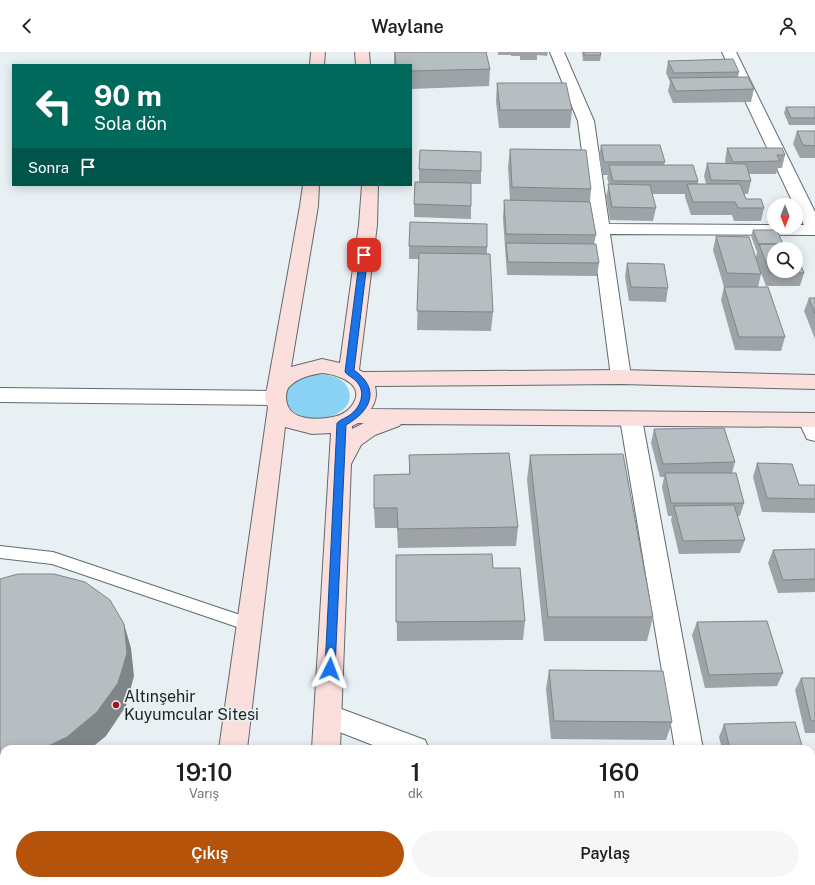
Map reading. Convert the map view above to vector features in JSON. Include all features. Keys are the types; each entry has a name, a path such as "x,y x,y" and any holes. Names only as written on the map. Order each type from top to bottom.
{"main road":[{"path":"318,52 318,64"},
{"path":"362,52 363,64"},
{"path":"234,745 276,398 309,206 311,186"},
{"path":"326,745 340,466 348,420 362,407 366,398 365,388 354,375 353,344 368,225 370,186"},
{"path":"353,344 368,364 379,372 406,378"},
{"path":"813,424 630,419 402,417 348,420 327,427 311,427 296,424 285,417 276,398 284,379 289,375 308,367 322,366 337,367 354,375 406,378 622,377 815,382"},
{"path":"340,466 352,440 367,430 402,417"}],"street":[{"path":"557,52 586,120 622,377"},
{"path":"601,229 815,230 729,52"},
{"path":"0,395 276,398"},
{"path":"630,419 688,745"},
{"path":"328,716 404,745"}],"lane":[{"path":"0,552 53,558 249,625"}],"shaded area":[{"path":"318,374 329,375 343,382 349,390 350,399 341,411 326,418 312,419 299,414 290,407 286,398 288,388 298,380"}],"building":[{"path":"395,52 486,52 490,69 412,71 412,64 396,64"},
{"path":"584,52 600,52 601,55 584,55"},
{"path":"733,59 739,72 674,73 668,61"},
{"path":"748,77 754,89 676,91 670,78"},
{"path":"497,83 566,83 572,110 500,110"},
{"path":"786,107 815,107 815,118 791,118"},
{"path":"797,131 815,131 815,146 803,145"},
{"path":"601,145 660,145 665,162 604,162"},
{"path":"727,148 782,148 785,155 777,155 780,161 733,162"},
{"path":"510,149 586,150 591,189 512,187"},
{"path":"420,150 481,152 481,171 419,169"},
{"path":"707,163 746,164 751,181 711,180"},
{"path":"609,165 693,165 698,181 613,181"},
{"path":"415,182 471,183 471,206 414,204"},
{"path":"608,184 650,185 656,208 612,207"},
{"path":"687,184 740,184 746,199 761,199 764,208 738,208 735,202 693,202"},
{"path":"504,200 590,202 596,235 506,234"},
{"path":"410,222 487,224 487,247 409,246"},
{"path":"753,230 767,230 767,234 779,234 782,242 767,242 767,244 759,245"},
{"path":"716,236 749,237 761,274 727,273"},
{"path":"506,243 596,244 599,263 508,262"},
{"path":"759,244 767,244 767,265"},
{"path":"419,253 490,254 493,312 417,311"},
{"path":"627,263 664,264 668,288 631,287"},
{"path":"724,287 768,287 785,337 739,337"},
{"path":"809,298 815,298 815,314"},
{"path":"724,428 735,462 663,464 654,429"},
{"path":"509,453 518,527 398,529 397,508 374,508 374,475 410,474 409,455"},
{"path":"623,454 653,617 548,617 530,455"},
{"path":"757,463 792,464 799,485 815,485 815,499 767,498"},
{"path":"665,473 736,473 744,503 671,503"},
{"path":"734,505 745,540 683,541 674,506"},
{"path":"815,549 815,579 783,580 773,550"},
{"path":"492,554 493,568 520,568 525,621 396,622 396,555"},
{"path":"18,574 54,574 85,582 110,600 124,624 127,653 118,683 97,712 67,737 50,745 0,745 0,579"},
{"path":"767,621 783,673 709,675 697,622"},
{"path":"549,670 663,671 672,722 554,721"},
{"path":"801,678 815,678 815,721 811,721"},
{"path":"795,722 802,745 729,745 724,724"}],"place":[{"name":"Altınşehir Kuyumcular Sitesi","path":"116,705"}],"route":[{"path":"330,669 342,423 354,416 362,407 366,398 365,388 359,378 349,372 364,255"}]}
